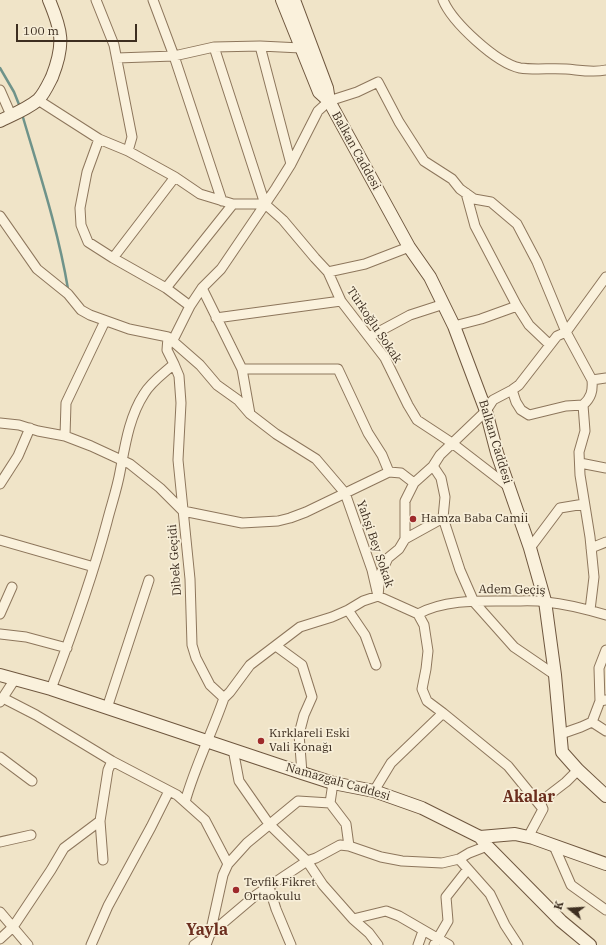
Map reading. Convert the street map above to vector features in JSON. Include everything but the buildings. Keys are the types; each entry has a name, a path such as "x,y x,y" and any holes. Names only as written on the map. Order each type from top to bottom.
{"main road":[{"path":"8,117 38,100 47,87 61,48 59,26 49,0"},
{"name":"Balkan Caddesi","path":"282,0 319,92 329,101"},
{"name":"Balkan Caddesi","path":"294,0 327,88 329,101 409,248 430,276 454,326 486,411 497,453 530,548 544,601 555,675 562,752 578,770 606,796"},
{"name":"Namazgah Caddesi","path":"0,675 51,689 334,783 374,791 422,808 483,842"},
{"path":"483,842 515,834 528,837 606,864"},
{"path":"483,842 561,921 590,945"}],"street":[{"path":"96,0 114,45 117,58 132,137 128,151"},
{"path":"153,0 174,56 222,201"},
{"path":"443,0 450,14 462,27 477,41 512,66 527,69 606,70"},
{"path":"117,58 174,56 214,47 260,46 301,48"},
{"path":"260,46 291,164"},
{"path":"214,47 265,204"},
{"path":"0,216 37,269 68,294 81,310 105,321 168,337 173,340 190,306 202,288 221,269 291,164 318,111 329,101 357,92 378,82 399,122 424,161 452,179 460,189 474,200 491,202 517,224 537,262 566,332 592,380 593,389 589,399 583,405 566,406 529,414 521,410 516,402 512,390"},
{"path":"0,90 8,117"},
{"path":"38,100 99,139 128,151 175,177 200,194 233,204 265,204"},
{"path":"99,139 87,172 80,208 81,225 88,242 166,288 190,306"},
{"path":"113,258 175,177"},
{"path":"466,193 475,226 517,306 529,325 550,346"},
{"path":"166,288 233,204"},
{"name":"Türkoğlu Sokak","path":"265,204 283,220 328,272 341,301 385,358 417,420 452,443 509,487"},
{"path":"328,272 365,264 409,248"},
{"path":"405,539 405,501 414,483 433,466 440,455 452,443 486,411 493,400 519,385 558,336 566,332 606,277"},
{"path":"202,288 242,369 250,414"},
{"path":"216,318 341,301"},
{"path":"369,337 410,315 444,304"},
{"path":"454,326 481,319 517,306"},
{"path":"65,436 66,403 105,321"},
{"name":"Dibek Geçidi","path":"168,337 167,350 179,376 181,403 178,460 190,579 192,645 196,658 206,679 210,685 224,698"},
{"name":"Yahşi Bey Sokak","path":"168,337 200,365 217,385 238,400 250,414 276,434 316,459 345,493 372,570 378,596 418,614"},
{"path":"51,689 67,648 94,567 112,506 120,472 121,459 133,416 143,395 154,381 174,364"},
{"path":"242,369 338,369 368,433 382,455 389,472"},
{"path":"592,380 606,378"},
{"path":"583,405 585,431 579,452 580,475 594,577 590,610"},
{"path":"0,423 65,436 121,459 130,464 160,488 183,511 242,523 278,522 306,512 389,472 401,473 414,483"},
{"path":"0,484 18,456 30,428"},
{"path":"580,463 606,468"},
{"path":"433,466 441,478 446,497 443,518 460,570 474,602 514,647 555,675"},
{"path":"530,548 560,508 584,504"},
{"path":"185,802 190,783 224,698 250,665 300,627 348,610 363,601 378,596 380,575 388,558 399,549 405,539 443,518"},
{"path":"0,540 94,567"},
{"path":"591,548 606,542"},
{"path":"107,708 148,580"},
{"path":"0,614 12,587"},
{"name":"Adem Geçiş","path":"418,614 424,610 447,604 544,601 590,610 606,615"},
{"path":"348,610 365,635 376,665"},
{"path":"418,614 424,625 428,651 422,689 427,701 443,712 508,766 543,809"},
{"path":"0,634 26,637 67,648"},
{"path":"276,646 302,665 312,697 304,715 299,734 302,773"},
{"path":"560,734 592,722 603,701 599,668 606,650"},
{"path":"15,679 2,700 36,715 112,761 177,795 205,820 228,864"},
{"path":"374,791 391,763 443,712"},
{"path":"592,722 606,731"},
{"path":"233,749 239,781 269,824 307,860 323,885 353,919 369,933 378,945"},
{"path":"0,757 32,781"},
{"path":"103,860 100,821 108,770 112,761"},
{"path":"543,809 540,802 566,782 578,770"},
{"path":"334,783 330,803 346,824 349,846"},
{"path":"91,945 108,906 151,827 169,790"},
{"path":"206,945 210,934 223,875 228,864 247,843 298,801 330,803"},
{"path":"528,837 543,809"},
{"path":"0,940 13,927 64,848 100,821"},
{"path":"0,842 31,835"},
{"path":"194,945 210,934 256,895 307,860 316,858 340,845 349,846 381,857 402,861 442,863 458,859 469,853 483,842"},
{"path":"554,846 571,885 606,910"},
{"path":"458,859 490,894 505,925 518,945"},
{"path":"436,942 448,921 446,898 468,869"},
{"path":"269,887 276,909 291,945"},
{"path":"353,919 386,911 399,916 424,931 436,942 449,945"},
{"path":"0,912 28,945"},
{"path":"418,945 424,931"}],"waterway":[{"path":"0,68 14,92 20,107"},
{"path":"22,114 54,223 68,289"}],"place":[{"name":"Hamza Baba Camii","path":"413,519"},
{"name":"Kırklareli Eski Vali Konağı","path":"261,741"},
{"name":"Tevfik Fikret Ortaokulu","path":"236,890"}],"district":[{"name":"Akalar","path":"529,797"},
{"name":"Yayla","path":"207,930"}]}
